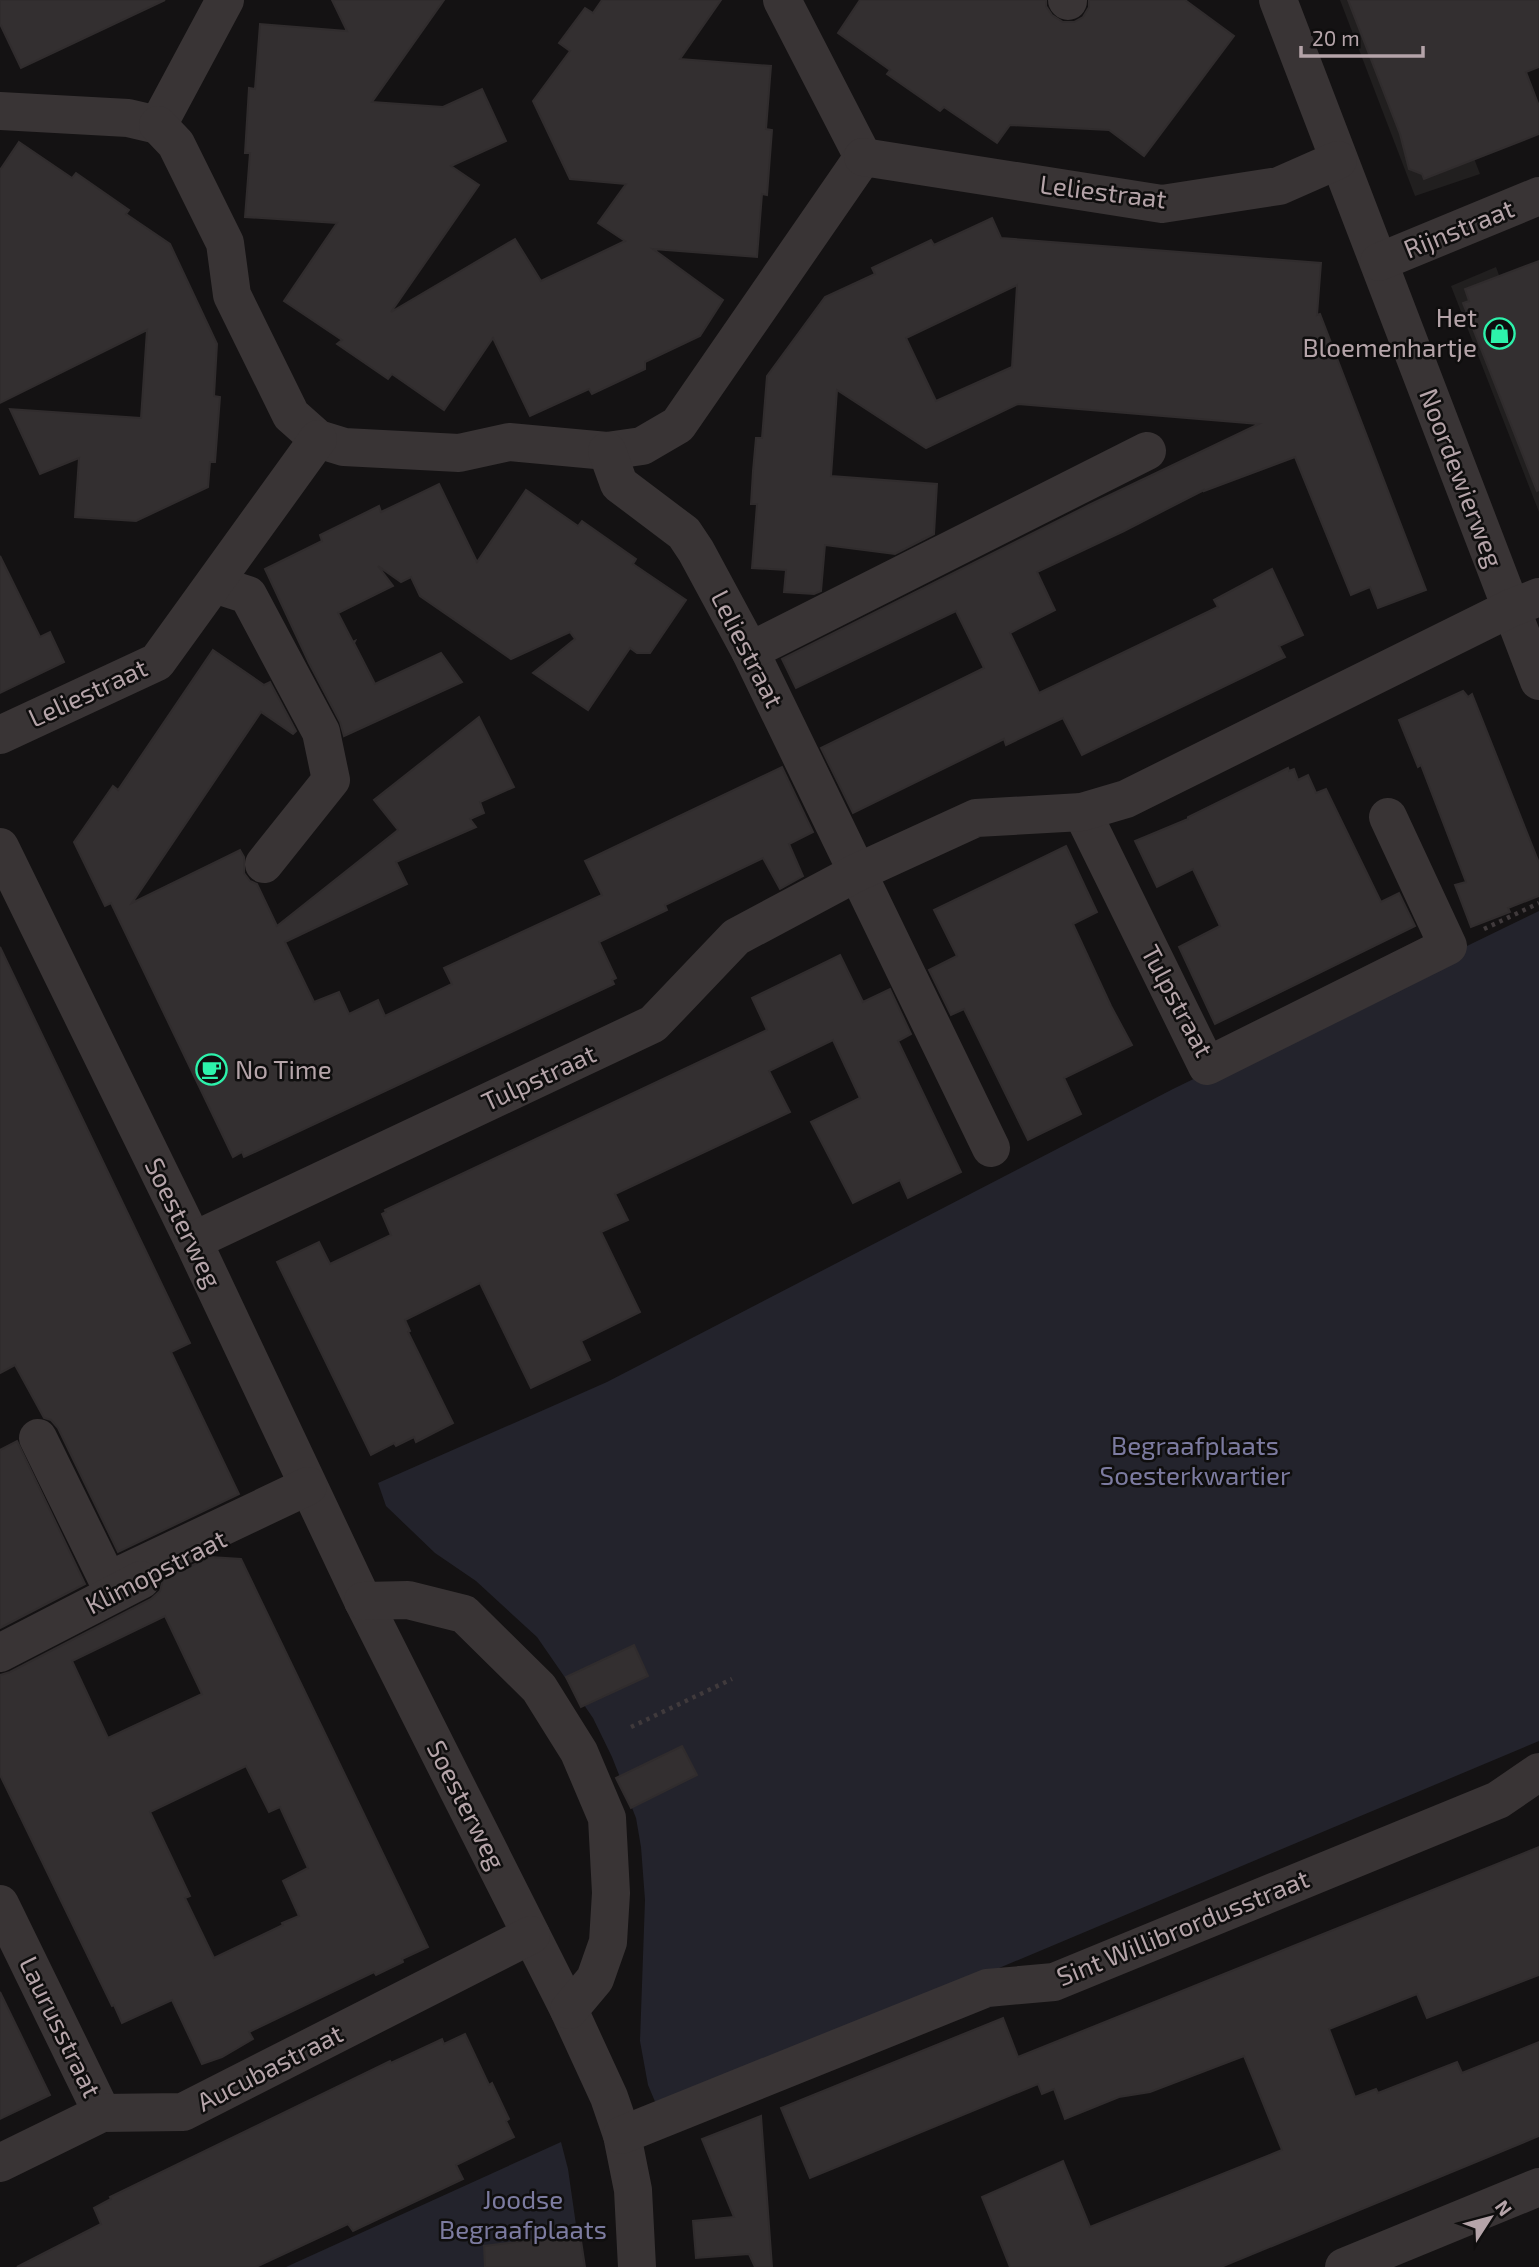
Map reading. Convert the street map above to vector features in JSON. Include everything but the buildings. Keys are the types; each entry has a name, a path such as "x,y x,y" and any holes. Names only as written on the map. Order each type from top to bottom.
{"street":[{"path":"158,125 225,0"},
{"path":"0,111 128,118 158,125 176,144 225,243 232,295 291,415 318,439 344,447 459,453 509,442 607,451 642,446 678,425 863,156 782,0"},
{"name":"Noordewierweg","path":"1278,0 1379,262 1525,603 1539,681"},
{"name":"Leliestraat","path":"863,156 1162,204 1279,186 1338,160"},
{"name":"Rijnstraat","path":"1379,262 1539,196"},
{"name":"Leliestraat","path":"0,735 157,662 318,439"},
{"name":"Leliestraat","path":"607,451 619,484 684,533 696,551 750,651 856,873"},
{"path":"750,651 1147,451"},
{"path":"214,584 248,595 321,732 331,780 264,864"},
{"name":"Tulpstraat","path":"193,1241 653,1024 736,937 856,873 976,818 1082,812 1126,800 1525,603"},
{"name":"Tulpstraat","path":"1082,812 1207,1066 1448,946"},
{"path":"1388,817 1448,946"},
{"name":"Soesterweg","path":"0,847 193,1241 363,1601 569,2010 609,2097 622,2135 634,2190 637,2267"},
{"path":"856,873 991,1148"},
{"path":"38,1438 108,1581 309,1489"},
{"name":"Klimopstraat","path":"0,1653 309,1489"},
{"path":"363,1601 408,1600 464,1614 540,1688 579,1752 607,1818 611,1894 608,1942 595,1979 569,2010"},
{"name":"Sint Willibrordusstraat","path":"622,2135 987,1988 1054,1982 1499,1800 1539,1772"},
{"name":"Laurusstraat","path":"0,1904 102,2113"},
{"name":"Aucubastraat","path":"0,2163 102,2113 183,2112 531,1935"},
{"path":"1344,2267 1539,2187"}],"path":[{"path":"1448,946 1539,903"},
{"path":"631,1727 732,1679"}],"shaded area":[{"path":"1340,0 1414,0 1480,174 1415,196"},
{"path":"1496,267 1539,383 1539,512 1451,286"}],"green space":[{"name":"Begraafplaats Soesterkwartier","path":"1539,911 1539,1741 659,2111 648,2085 640,2041 645,1900 641,1847 636,1818 612,1757 593,1718 537,1637 476,1581 435,1553 386,1506 378,1483 607,1382 1173,1089"},
{"name":"Joodse Begraafplaats","path":"561,2142 568,2169 582,2267 286,2267"}],"place":[{"name":"Het Bloemenhartje","path":"1500,333"},
{"name":"No Time","path":"212,1070"}]}
